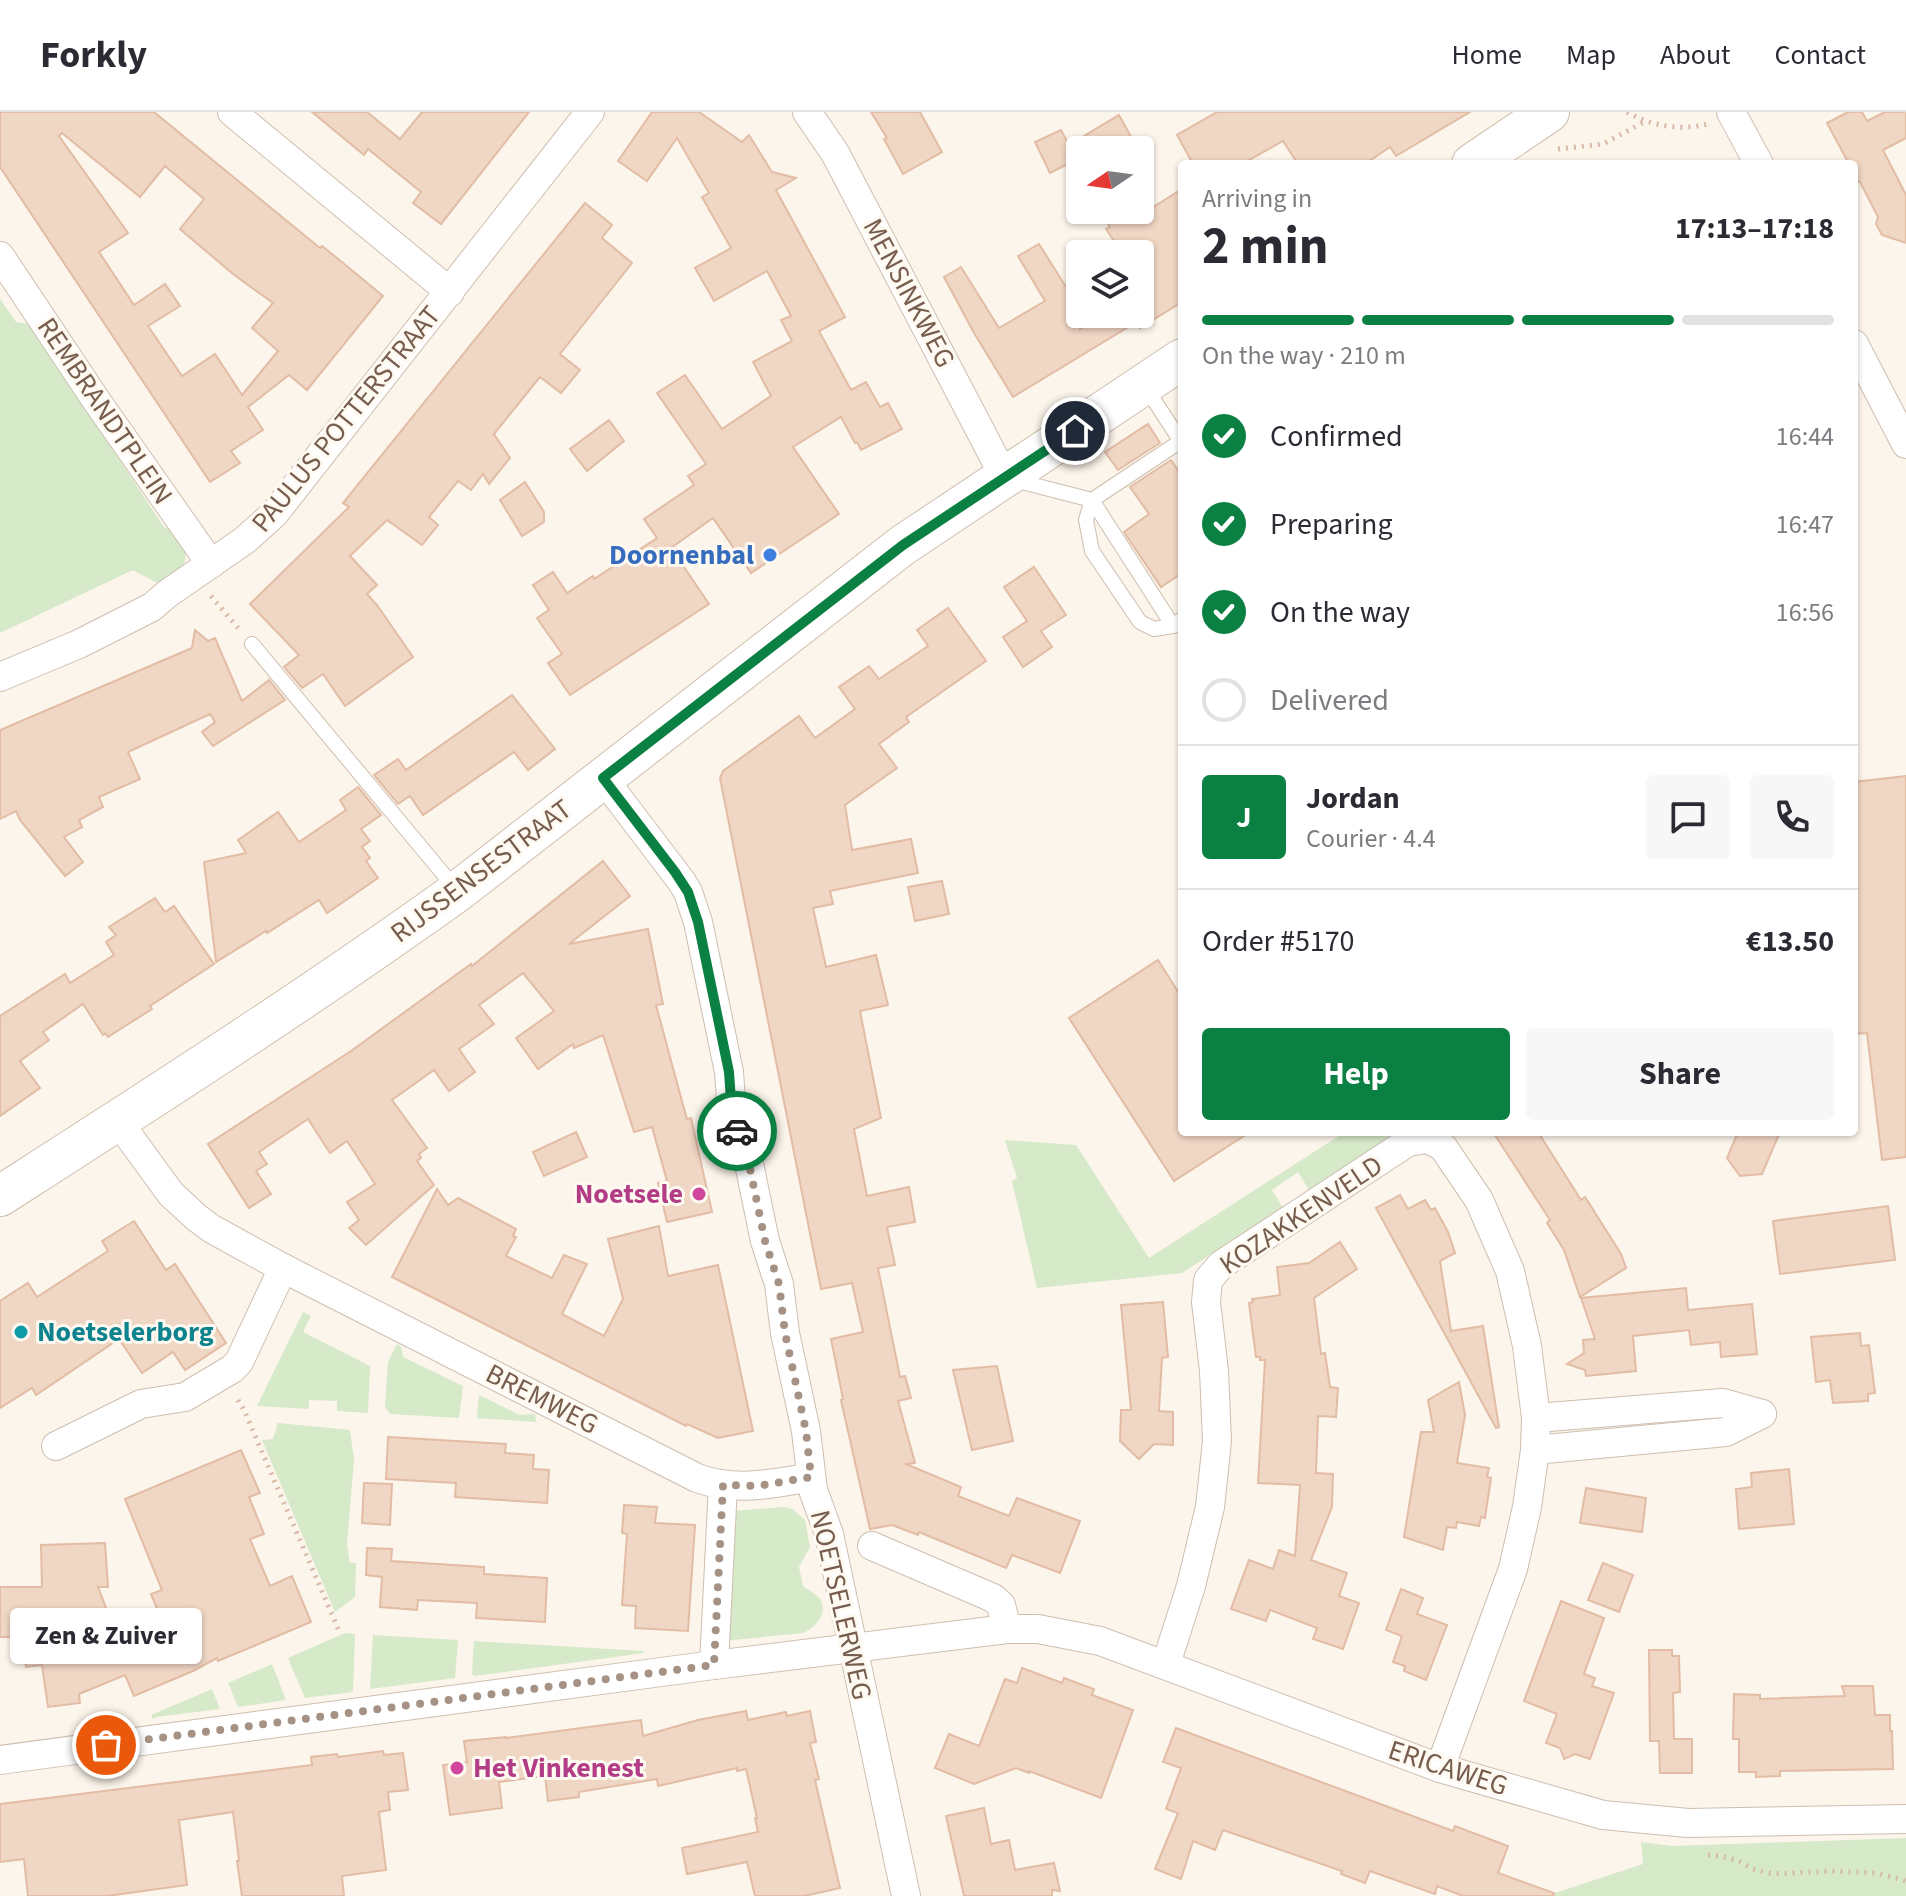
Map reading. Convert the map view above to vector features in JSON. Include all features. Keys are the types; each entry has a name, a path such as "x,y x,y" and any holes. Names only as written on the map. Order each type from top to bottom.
{"main road":[{"path":"1481,160 1546,131"},
{"name":"RIJSSENSESTRAAT","path":"0,1196 316,989 458,891 903,545 1178,362"}],"street":[{"path":"232,112 450,292"},
{"name":"PAULUS POTTERSTRAAT","path":"0,677 152,607 245,540 274,514 590,112"},
{"name":"MENSINKWEG","path":"807,112 835,153 1005,478"},
{"path":"1732,113 1757,160"},
{"name":"REMBRANDTPLEIN","path":"0,256 211,564"},
{"path":"1858,352 1906,444"},
{"name":"NOETSELERWEG","path":"603,778 682,882 693,907 729,1072 737,1131 748,1159 765,1241 779,1284 785,1333 806,1431 813,1490 829,1534 906,1896"},
{"name":"BREMWEG","path":"117,1120 184,1207 212,1229 283,1268 697,1478 723,1485 758,1486 811,1477"},
{"name":"KOZAKKENVELD","path":"1166,1664 1191,1586 1210,1507 1217,1441 1214,1371 1206,1302 1208,1280 1221,1265 1408,1142 1428,1139 1443,1147 1479,1200 1510,1271 1527,1346 1536,1418 1527,1507 1513,1569 1440,1768"},
{"path":"56,1446 141,1404 185,1397 232,1369 239,1362 283,1268"},
{"path":"1535,1450 1726,1432 1762,1414 1723,1403 1536,1418"},
{"path":"714,1665 723,1485"},
{"path":"872,1546 993,1598 1001,1605 1007,1629"},
{"name":"ERICAWEG","path":"0,1760 714,1665 1007,1629 1038,1629 1100,1641 1440,1768 1603,1815 1688,1823 1906,1819"}],"lane":[{"path":"1144,384 1178,436"},
{"path":"1005,478 1092,500 1178,622 1154,629 1140,622 1092,551 1086,520 1092,500 1178,445"},
{"path":"252,644 458,891"}],"path":[{"path":"1627,112 1646,121 1681,128 1699,126 1732,113"},
{"path":"1546,131 1603,144 1646,121"},
{"path":"211,564 205,579 208,594 252,644"},
{"path":"223,1375 244,1410 339,1631"},
{"path":"1668,1821 1695,1851 1739,1861 1753,1869 1774,1874 1831,1871 1877,1873 1906,1881"}],"green space":[{"path":"0,299 16,322 30,324 164,527 175,530 187,548 183,571 161,585 133,570 0,633"},
{"path":"1339,1136 1394,1136 1309,1190 1298,1172 1272,1190 1283,1208 1182,1273 1037,1288 1012,1181 1017,1178 1005,1140 1076,1145 1149,1258"},
{"path":"303,1312 311,1316 303,1332 370,1366 368,1413 337,1411 337,1401 309,1400 309,1409 257,1406"},
{"path":"397,1344 403,1357 463,1386 459,1418 390,1414 385,1407 388,1362"},
{"path":"479,1395 520,1415 535,1414 536,1422 477,1418"},
{"path":"278,1423 350,1430 354,1460 347,1544 350,1563 356,1563 355,1597 335,1612 262,1440 273,1439"},
{"path":"792,1509 805,1520 810,1547 799,1567 803,1586 820,1599 822,1615 812,1628 803,1633 723,1641 731,1511"},
{"path":"345,1633 355,1634 353,1692 305,1698 288,1658"},
{"path":"373,1635 458,1640 455,1678 370,1689"},
{"path":"474,1641 643,1651 644,1653 474,1676"},
{"path":"272,1664 286,1700 238,1707 228,1683"},
{"path":"212,1689 220,1709 153,1719 151,1715"},
{"path":"1906,1838 1906,1896 1546,1896 1643,1864 1641,1842 1672,1846"}],"building":[{"path":"0,112 154,112 383,296 307,390 289,375 248,407 263,430 231,451 240,463 210,482 0,167","holes":["62,133 140,197 165,166 204,199 180,229 273,303 252,328 278,351 242,395 215,354 182,376 148,326 180,306 165,284 134,305 99,252 128,233 59,136"]},
{"path":"312,112 367,112 400,139 422,112 529,112 441,224 413,203 421,192 368,149 364,155"},
{"path":"652,112 699,112 742,142 749,135 772,172 796,178 776,190 845,317 819,331 851,390 866,382 880,407 888,403 902,429 861,450 841,417 793,447 839,514 751,573 713,518 671,548 709,604 570,695 548,663 562,654 537,618 549,610 533,585 553,572 567,593 593,576 594,579 657,538 644,519 694,485 688,476 706,464 657,393 685,375 722,429 771,396 753,362 792,341 781,320 791,316 767,271 714,301 695,268 731,248 702,197 709,193 677,138 647,181 618,161"},
{"path":"871,112 920,112 942,152 903,174"},
{"path":"1217,112 1470,112 1396,156 1390,147 1371,160 1295,160 1283,141 1249,160 1191,160 1177,135"},
{"path":"1848,112 1862,112 1867,121 1885,112 1906,112 1906,138 1883,150 1906,195 1906,243 1882,235 1876,224 1878,217 1858,180 1858,160 1847,160 1827,123"},
{"path":"1119,115 1131,136 1084,136"},
{"path":"1061,130 1066,139 1066,165 1050,173 1035,142"},
{"path":"1178,192 1178,304 1154,319 1154,240 1113,240 1106,229 1110,227 1108,224 1154,224 1154,207"},
{"path":"585,203 612,225 602,238 632,263 560,354 580,370 561,393 540,377 494,434 510,458 489,484 483,474 471,490 458,481 429,517 438,525 422,545 387,520 350,556 377,585 367,594 413,657 345,706 323,674 302,688 284,667 299,655 250,604 349,507 343,503"},
{"path":"1039,244 1066,287 1066,328 1127,328 1013,397 944,277 961,267 999,328 1045,301 1018,256"},
{"path":"609,420 624,441 587,471 570,449"},
{"path":"1148,424 1160,443 1118,470 1105,452"},
{"path":"1171,460 1178,470 1178,576 1161,587 1124,532 1149,514 1130,487"},
{"path":"525,482 544,512 544,522 522,536 500,500"},
{"path":"1034,567 1066,615 1041,631 1052,647 1023,667 1003,637 1027,621 1004,587"},
{"path":"948,608 986,661 906,717 909,722 879,744 897,768 845,805 852,850 911,839 918,873 830,891 833,904 813,908 826,967 876,955 888,1005 860,1011 881,1118 854,1129 867,1196 909,1187 915,1222 887,1227 895,1265 878,1268 900,1377 905,1376 911,1398 898,1401 915,1463 906,1464 961,1487 958,1496 1009,1516 1017,1498 1080,1521 1060,1573 1012,1555 1006,1568 919,1532 918,1535 892,1525 870,1529 841,1400 831,1339 863,1332 852,1283 821,1289 720,778 723,771 799,716 815,738 855,709 839,687 869,666 879,679 928,646 917,630"},
{"path":"195,630 208,641 215,638 242,701 269,680 285,700 213,746 202,732 215,722 210,714 128,752 140,779 99,797 103,807 79,820 82,827 64,837 83,862 65,876 16,811 0,819 0,730 192,648"},
{"path":"512,695 555,749 528,770 514,752 423,815 410,796 398,804 374,775 398,759 406,770"},
{"path":"1906,776 1906,1157 1882,1160 1867,1033 1858,1034 1858,782"},
{"path":"358,787 381,815 361,829 370,841 362,847 370,858 366,861 378,878 327,913 319,900 216,962 204,862 246,853 238,840 278,812 299,842 346,810 340,800"},
{"path":"603,861 630,896 569,944 648,929 663,1004 656,1005 687,1119 691,1118 712,1212 667,1222 658,1183 667,1181 652,1127 634,1132 603,1035 574,1048 573,1044 538,1069 516,1038 554,1011 523,973 479,1005 494,1024 459,1049 475,1072 449,1091 434,1070 392,1100 427,1148 419,1154 421,1158 417,1161 434,1185 366,1245 349,1228 359,1220 347,1202 375,1184 347,1141 330,1153 308,1119 259,1152 267,1164 256,1171 271,1194 249,1208 208,1144 351,1051 472,966"},
{"path":"942,881 949,914 915,921 908,887"},
{"path":"155,898 165,912 174,906 214,964 108,1037 105,1033 103,1035 83,1004 43,1032 49,1040 20,1061 40,1088 0,1116 0,1016 65,974 70,983 114,955 106,942 116,935 109,927"},
{"path":"1158,960 1178,992 1178,1136 1244,1136 1174,1181 1069,1018"},
{"path":"576,1132 587,1157 544,1176 533,1152"},
{"path":"1496,1136 1541,1136 1581,1200 1585,1197 1621,1254 1626,1268 1580,1297 1564,1250 1547,1223 1550,1220"},
{"path":"1736,1136 1778,1136 1762,1174 1740,1176 1727,1158"},
{"path":"437,1189 448,1205 458,1198 516,1229 513,1236 516,1237 506,1256 552,1278 564,1255 587,1264 562,1314 604,1336 623,1299 608,1239 659,1226 668,1276 718,1265 753,1431 718,1438 686,1426 392,1277"},
{"path":"1400,1195 1408,1209 1425,1200 1431,1210 1435,1208 1448,1232 1455,1253 1440,1261 1451,1331 1483,1326 1499,1427 1496,1428 1376,1208"},
{"path":"1888,1206 1895,1260 1780,1274 1773,1221"},
{"path":"134,1221 166,1270 175,1264 226,1343 185,1370 173,1352 142,1373 119,1339 36,1395 32,1388 0,1408 0,1301 28,1283 37,1297 108,1251 102,1241"},
{"path":"1340,1242 1357,1269 1314,1298 1321,1354 1325,1353 1330,1387 1338,1388 1336,1417 1318,1416 1316,1473 1333,1474 1332,1507 1311,1560 1347,1573 1339,1596 1359,1603 1343,1649 1313,1639 1317,1628 1270,1610 1266,1621 1231,1609 1249,1560 1273,1569 1279,1550 1295,1556 1300,1485 1258,1483 1265,1360 1256,1357 1249,1303 1253,1302 1252,1299 1280,1295 1277,1267 1309,1263"},
{"path":"1686,1288 1688,1310 1752,1304 1757,1354 1721,1357 1720,1342 1691,1345 1689,1330 1633,1336 1636,1371 1586,1376 1585,1370 1567,1364 1584,1353 1583,1340 1595,1339 1581,1298"},
{"path":"1163,1302 1168,1357 1162,1358 1159,1411 1173,1412 1173,1445 1154,1444 1139,1459 1120,1441 1121,1410 1131,1410 1121,1305"},
{"path":"1860,1333 1861,1346 1869,1345 1875,1393 1868,1394 1868,1401 1833,1403 1830,1380 1816,1382 1811,1337"},
{"path":"997,1366 1013,1441 972,1450 953,1370"},
{"path":"1459,1382 1465,1415 1457,1463 1489,1468 1487,1477 1491,1478 1485,1518 1481,1517 1479,1526 1457,1522 1456,1528 1447,1527 1443,1550 1404,1537 1421,1432 1434,1432 1428,1400"},
{"path":"388,1437 506,1444 505,1453 534,1455 533,1469 549,1470 547,1503 455,1497 456,1483 386,1479"},
{"path":"241,1450 260,1493 249,1497 264,1534 250,1539 270,1586 292,1576 311,1622 218,1661 217,1658 134,1696 125,1675 79,1694 80,1703 48,1707 42,1665 26,1667 22,1637 0,1637 0,1587 42,1587 41,1545 105,1543 108,1587 98,1587 127,1662 171,1642 151,1594 162,1590 125,1499"},
{"path":"1789,1469 1794,1524 1739,1529 1736,1489 1752,1487 1751,1473"},
{"path":"364,1483 392,1484 390,1525 362,1523"},
{"path":"1586,1488 1646,1498 1642,1532 1580,1523"},
{"path":"624,1505 657,1507 655,1523 695,1525 688,1631 635,1628 636,1606 622,1605 627,1534 622,1533"},
{"path":"367,1548 392,1549 391,1561 484,1567 484,1574 547,1578 545,1622 476,1618 477,1603 418,1600 417,1610 380,1607 382,1577 366,1575"},
{"path":"1603,1563 1633,1575 1619,1612 1588,1600"},
{"path":"1401,1589 1423,1598 1417,1614 1447,1625 1426,1680 1404,1671 1405,1666 1393,1662 1402,1636 1386,1630"},
{"path":"1561,1601 1604,1618 1584,1674 1595,1678 1592,1686 1614,1693 1590,1759 1575,1754 1564,1759 1560,1748 1546,1743 1557,1714 1524,1701"},
{"path":"1649,1650 1672,1650 1672,1656 1679,1656 1680,1692 1673,1693 1674,1739 1692,1739 1692,1773 1660,1773 1659,1741 1650,1741"},
{"path":"1022,1668 1062,1683 1064,1678 1094,1689 1092,1695 1133,1710 1101,1798 1016,1768 974,1784 935,1768 949,1734 979,1746 1005,1679 1017,1683"},
{"path":"1842,1686 1873,1686 1875,1715 1890,1715 1893,1769 1780,1771 1780,1776 1756,1777 1756,1772 1739,1772 1739,1739 1733,1739 1734,1694 1760,1695 1760,1699 1845,1696"},
{"path":"746,1711 748,1720 786,1712 787,1716 810,1711 816,1742 810,1743 819,1779 815,1780 840,1888 804,1896 755,1896 747,1862 687,1874 682,1848 758,1832 746,1769 737,1771 737,1768 658,1786 657,1779 579,1792 579,1797 548,1801 545,1776 499,1782 502,1808 450,1815 443,1765 467,1762 464,1741 641,1720 643,1736 698,1720"},
{"path":"1176,1728 1453,1831 1455,1826 1508,1846 1498,1873 1554,1893 1553,1896 1463,1896 1437,1886 1435,1894 1370,1871 1365,1883 1341,1874 1342,1871 1223,1830 1215,1850 1193,1841 1181,1879 1155,1869 1178,1813 1166,1809 1181,1768 1163,1762"},
{"path":"383,1751 384,1755 403,1753 408,1790 388,1792 390,1810 379,1812 386,1870 342,1876 344,1896 242,1896 233,1812 179,1820 187,1885 107,1896 28,1896 24,1859 0,1862 0,1804 312,1765 311,1757"},
{"path":"984,1808 991,1844 1009,1840 1015,1870 1054,1863 1060,1891 1052,1890 1052,1896 964,1896 946,1816"}],"way so far":[{"path":"106,1745 714,1665 723,1485 758,1486 811,1477 806,1431 785,1333 779,1284 765,1241 748,1159 737,1131"}],"place":[{"name":"Doornenbal","path":"770,555"},
{"name":"Noetsele","path":"699,1194"},
{"name":"Noetselerborg","path":"21,1332"},
{"name":"Zen & Zuiver","path":"106,1745"},
{"name":"Het Vinkenest","path":"457,1768"}],"route":[{"path":"737,1131 729,1072 698,922 688,892 603,778 903,545 1075,431"}]}
